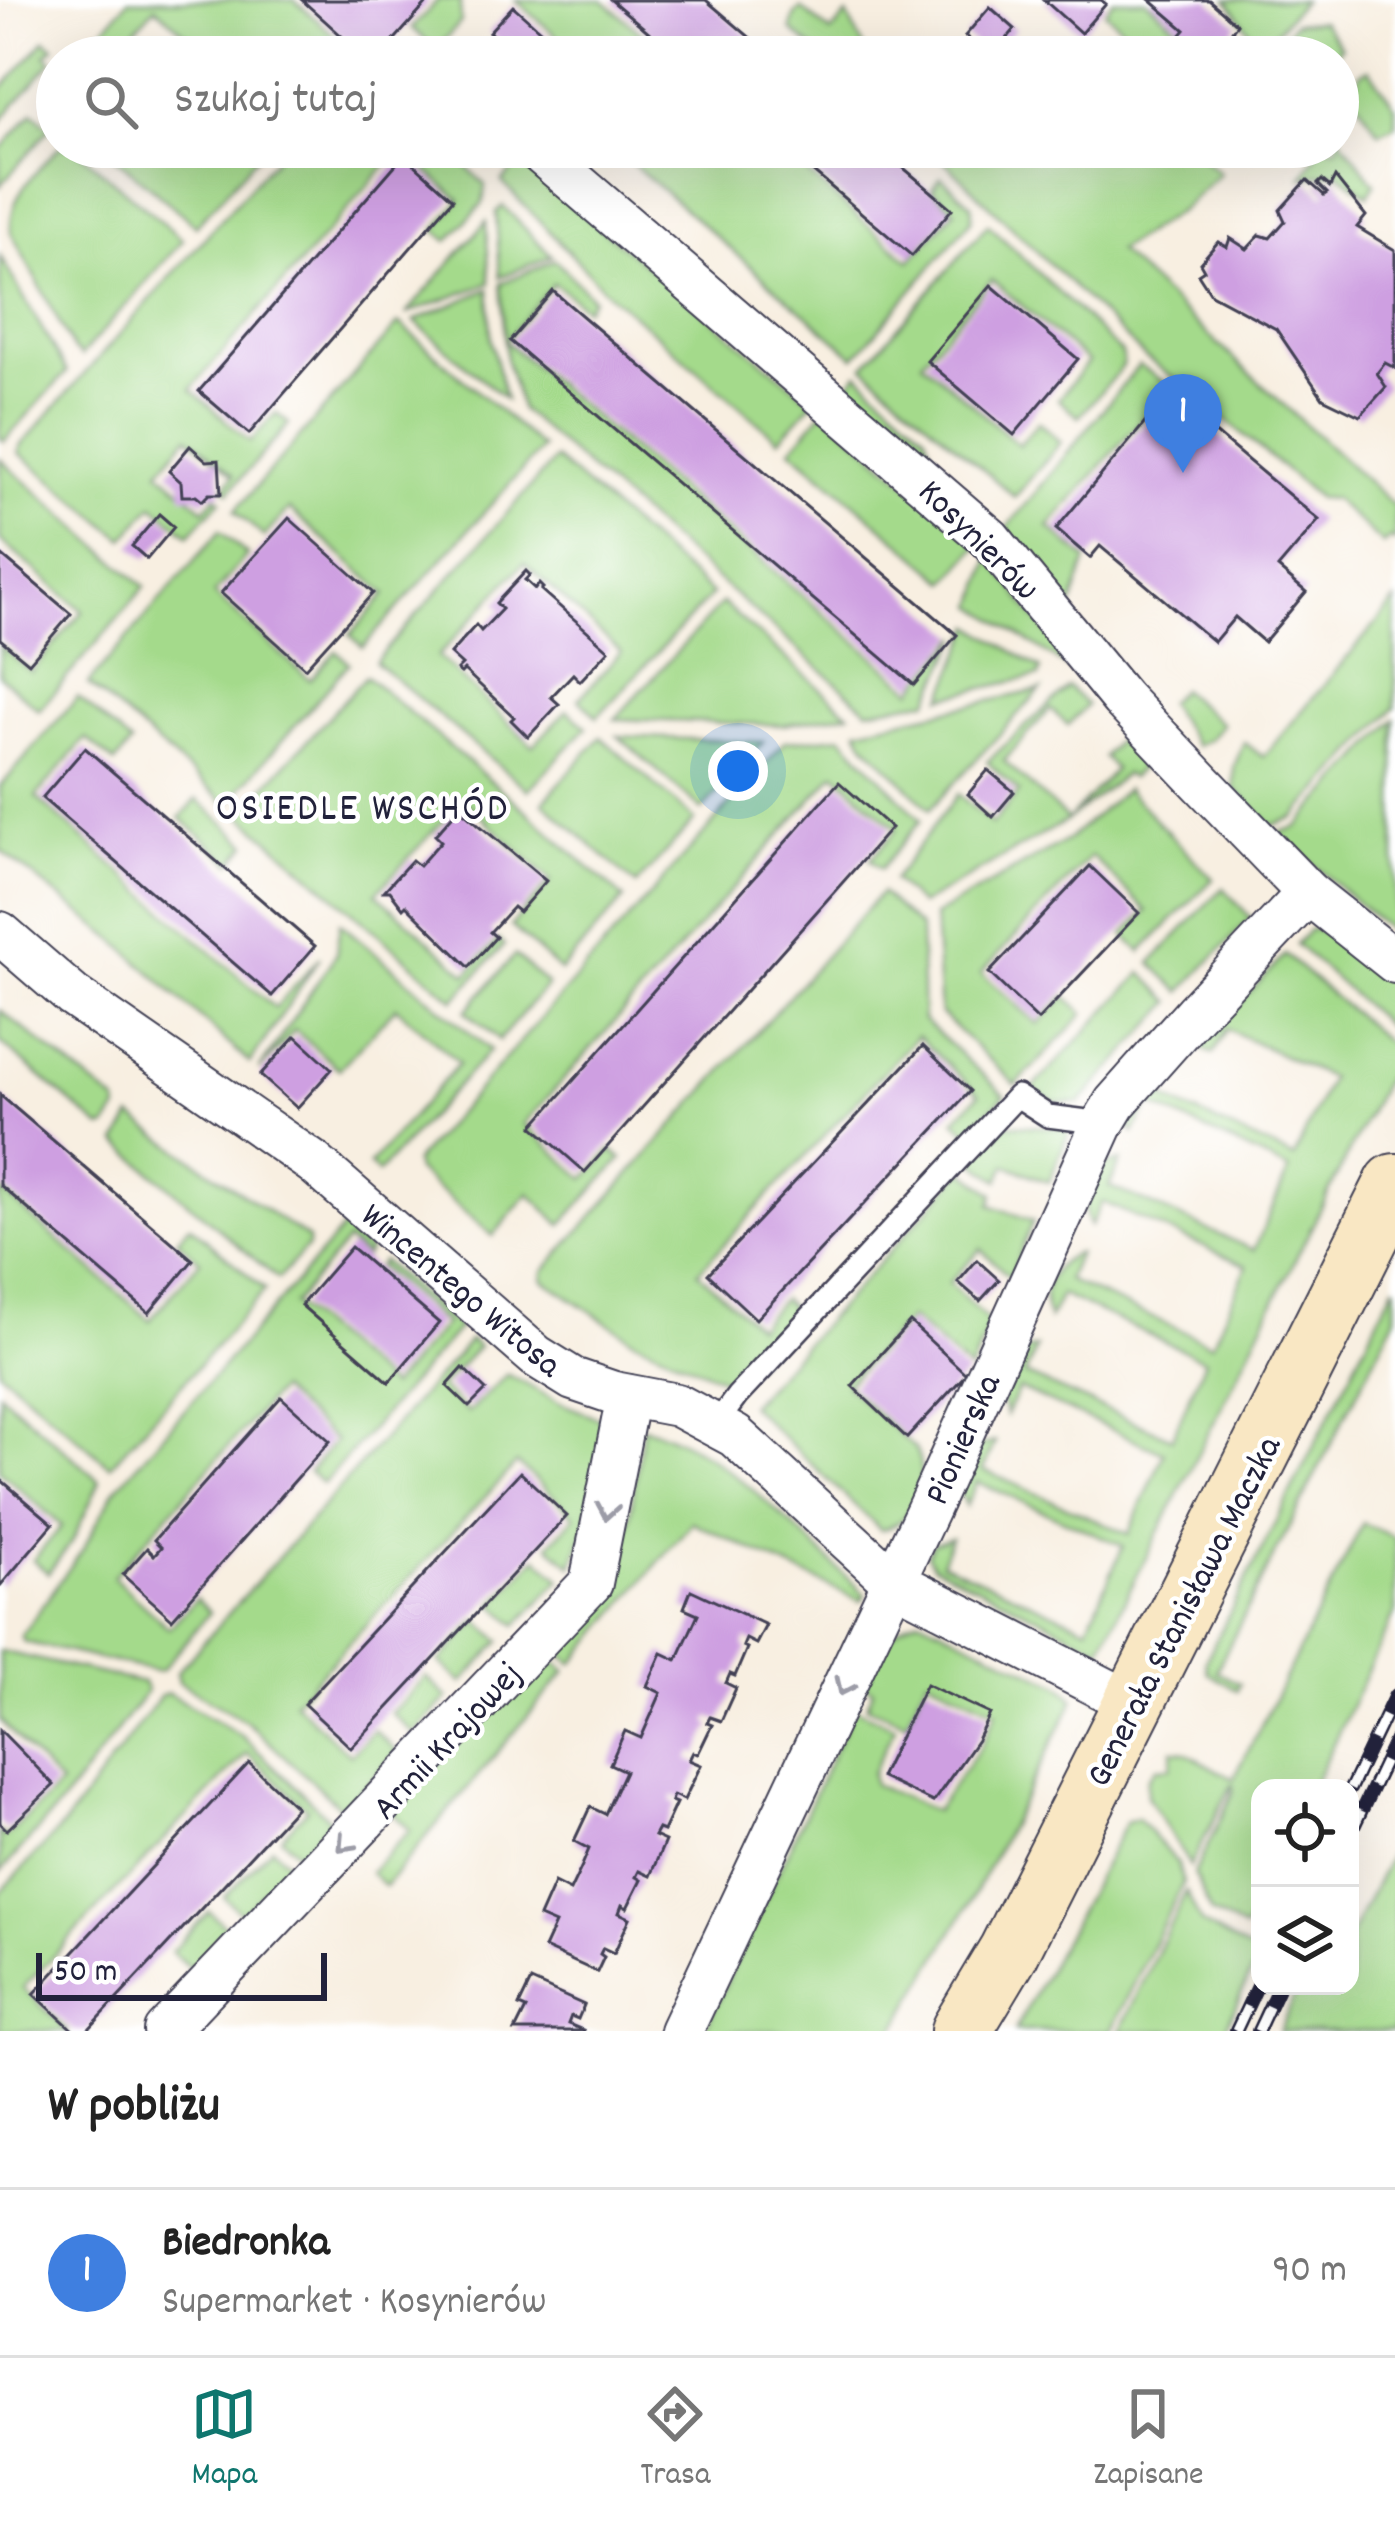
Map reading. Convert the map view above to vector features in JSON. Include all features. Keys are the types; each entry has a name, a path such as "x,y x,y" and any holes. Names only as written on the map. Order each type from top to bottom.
{"street":[{"name":"Kosynierów","path":"558,168 990,539 1122,699 1308,893 1395,962"},
{"name":"Pionierska","path":"681,2031 1103,1123 1115,1103 1195,1013 1308,893"},
{"name":"Wincentego Witosa","path":"0,933 73,996 314,1163 536,1356 573,1379 677,1406 716,1424 735,1436 893,1581 1134,1704"},
{"name":"Generała Stanisława Maczka","path":"961,2031 1009,1952 1395,1184"},
{"name":"Armii Krajowej","path":"165,2031 591,1582 628,1396"}],"lane":[{"path":"716,1424 1017,1096 1048,1116 1103,1123"}],"green space":[{"path":"128,0 294,0 335,36 189,36 155,7 130,36 98,36"},
{"path":"438,0 460,0 461,22 448,36 421,36 412,28"},
{"path":"516,0 603,0 645,36 556,36"},
{"path":"1113,0 1146,0 1177,27 1169,36 1151,32 1131,36 1105,12"},
{"path":"1227,0 1303,0 1272,36 1252,36"},
{"path":"801,8 831,33 847,15 858,36 798,36 791,30"},
{"path":"1321,21 1333,36 1283,36 1294,23"},
{"path":"36,50 36,80 0,122 0,91"},
{"path":"1369,69 1395,106 1395,125 1379,132 1359,104 1360,73"},
{"path":"33,112 36,115 36,144 0,186 0,150"},
{"path":"1359,162 1375,184 1368,195 1337,172 1302,177 1308,168 1359,168"},
{"path":"40,168 99,168 183,240 81,356 11,232 14,207"},
{"path":"128,168 247,168 196,226"},
{"path":"266,168 384,168 191,389 250,442 276,413 289,424 229,492 224,488 234,475 188,436 159,471 204,509 216,496 221,500 189,535 153,505 124,539 19,453"},
{"path":"424,168 468,168 485,185 483,203 448,241 435,230 460,200"},
{"path":"515,168 527,168 813,402 779,440 607,292 502,182"},
{"path":"637,168 801,168 910,261 955,210 932,189 941,177 972,205 972,219 855,357"},
{"path":"951,168 1214,168 1220,173 1182,209 1117,251 1395,507 1395,541 1390,538 1383,544 1333,499 1318,498 1146,358"},
{"path":"503,206 552,256 500,277 496,212"},
{"path":"486,222 490,283 406,314"},
{"path":"988,224 1122,354 1123,366 1079,417 1058,399 1088,362 992,280 922,361 1019,445 1038,422 1061,442 1015,497 864,366"},
{"path":"0,256 67,372 4,441 0,437"},
{"path":"555,260 593,298 585,308 554,283 505,341 913,690 960,636 929,700 868,710 521,410 506,360 501,283"},
{"path":"489,289 491,340 505,399 414,321"},
{"path":"399,323 542,448 363,647 350,635 386,594 289,509 264,537 235,511"},
{"path":"1139,365 1170,386 1049,527 1087,560 1069,614 1003,533"},
{"path":"858,373 926,434 940,475 843,391"},
{"path":"824,410 979,545 947,582 791,449"},
{"path":"0,459 145,587 39,710 0,676 0,646 31,672 83,611 0,540"},
{"path":"555,459 712,594 597,717 579,699 621,652 524,563 438,656 533,746 567,710 587,727 528,790 375,662"},
{"path":"220,531 247,555 214,594 310,680 336,651 349,663 227,804 88,684"},
{"path":"990,558 1079,675 976,606"},
{"path":"1395,601 1395,708 1295,817 1271,826 1234,788 1234,767 1244,742 1263,757"},
{"path":"722,603 849,713 783,725 615,719"},
{"path":"973,626 1041,669 1039,676 943,697"},
{"path":"366,676 624,899 560,971 511,926 551,881 463,799 376,893 467,974 498,940 504,945 454,1000 240,814"},
{"path":"1068,687 1087,705 1068,725 1050,709 1004,761 1068,820 920,905 893,880 958,794 992,824 1019,792 987,762"},
{"path":"1180,689 1222,724 1196,746 1167,703"},
{"path":"1041,690 930,809 865,743 858,729"},
{"path":"78,697 131,744 115,763 86,738 36,797 275,1008 320,957 250,1063 116,941 0,850 0,787"},
{"path":"1395,720 1395,936 1277,833 1297,827"},
{"path":"618,736 763,742 702,810"},
{"path":"842,736 921,820 881,869 870,860 897,829 835,773 524,1124 585,1179 612,1150 622,1159 561,1225 529,1193 493,1236 416,1171 414,1162 786,741"},
{"path":"1121,736 1148,760 1131,778 1125,774 1068,820 1115,769 1103,757"},
{"path":"601,737 695,820 636,885 543,802"},
{"path":"1126,789 1213,879 1141,952 1124,935 1147,911 1091,856 981,973 1038,1024 1066,996 1084,1014 1016,1085 940,1013 934,916 1069,839"},
{"path":"197,799 248,844 232,863 180,818"},
{"path":"1223,888 1251,918 1181,992 1151,963"},
{"path":"881,893 920,928 923,1020 1005,1095 968,1132 955,1120 979,1094 917,1036 698,1272 757,1326 782,1299 799,1315 739,1380 728,1381 633,1339 543,1280 544,1271"},
{"path":"340,923 490,1050 378,1173 369,1165 459,1063 396,1007 339,1069 295,1030 259,1070 336,954"},
{"path":"1310,929 1333,933 1395,985 1395,1033 1296,944"},
{"path":"515,955 547,985 499,1040 466,1011"},
{"path":"1285,955 1395,1049 1395,1060 1101,1648 933,1565 927,1555 933,1543 951,1538 941,1562 1088,1627 1123,1546 977,1482 966,1506 957,1489 976,1446 995,1442 983,1470 1129,1534 1164,1453 1019,1389 1006,1415 999,1395 1017,1359 1036,1348 1025,1375 1172,1438 1205,1360 1061,1295 1049,1319 1046,1289 1061,1263 1078,1253 1067,1280 1212,1344 1247,1266 1102,1202 1090,1226 1086,1202 1105,1165 1121,1161 1109,1186 1254,1250 1289,1170 1150,1104 1134,1133 1127,1125 1128,1106 1166,1071 1175,1073 1164,1098 1294,1158 1330,1078 1227,1029 1213,1054 1198,1047"},
{"path":"1142,973 1172,1002 1080,1103 1056,1102 1032,1089"},
{"path":"0,1010 117,1103 118,1110 107,1127 101,1128 0,1042"},
{"path":"132,1117 308,1239 308,1246 278,1279 118,1143"},
{"path":"1006,1124 1070,1129 1049,1182 1006,1165 999,1181 973,1161"},
{"path":"964,1170 994,1194 991,1205 1033,1221 1010,1278 981,1249 949,1283 990,1323 970,1371 910,1318 846,1385 915,1449 919,1460 920,1485 910,1509 881,1530 749,1405"},
{"path":"0,1190 150,1320 200,1261 177,1240 190,1225 265,1290 110,1466 0,1371"},
{"path":"343,1228 369,1250 365,1256 347,1241 293,1304 390,1387 445,1324 378,1266 382,1261 459,1328 323,1484 309,1472 335,1441 278,1390 113,1577 169,1628 196,1599 210,1612 162,1670 24,1642 21,1636 83,1549 115,1490"},
{"path":"1395,1285 1395,1318 1216,1671 1240,1684 1237,1690 1208,1673 1205,1662"},
{"path":"470,1340 478,1347 440,1387 468,1413 507,1374 606,1421 585,1531 572,1566 549,1545 575,1516 517,1463 294,1702 350,1755 374,1730 398,1752 343,1810 247,1722 179,1682 177,1672"},
{"path":"0,1393 100,1481 72,1542 48,1573 33,1560 62,1526 0,1471"},
{"path":"643,1427 702,1453 760,1496 865,1594 861,1601 692,1522 573,1664 548,1644 611,1573 629,1524"},
{"path":"1363,1523 1395,1538 1395,1613 1316,1779 1251,1779 1251,1916 1244,1930 1211,1913 1194,1874 1233,1793 1233,1783 1190,1866 1147,1796 1147,1780 1156,1768 1171,1767 1173,1750 1234,1779"},
{"path":"537,1557 561,1579 517,1625 494,1604"},
{"path":"920,1618 1060,1685 1075,1699 969,1904 894,2031 704,2031 854,1708 895,1727 872,1773 874,1785 935,1811 982,1744 997,1711 927,1678 906,1722 867,1706 873,1690 864,1685 884,1644 899,1628"},
{"path":"478,1620 501,1641 462,1683 439,1662"},
{"path":"0,1651 143,1683 147,1691 62,1803 0,1873 0,1832 6,1837 60,1785 0,1720"},
{"path":"542,1652 566,1671 385,1886 370,1872 410,1830 391,1812"},
{"path":"426,1677 448,1698 414,1734 391,1713"},
{"path":"168,1693 242,1736 331,1820 299,1854 281,1837 307,1809 247,1753 23,1988 68,2031 0,2031 0,1893 67,1821 161,1695"},
{"path":"1137,1818 1178,1864 1183,1883 1111,2031 1015,2031 1126,1822"},
{"path":"1395,1844 1395,2031 1279,2031 1295,1995 1359,1995 1359,1918"},
{"path":"272,1847 290,1864 242,1914 224,1897"},
{"path":"1186,1891 1201,1923 1251,1951 1251,1973 1224,2031 1120,2031"},
{"path":"209,1911 228,1929 191,1969 171,1952"}],"building":[{"path":"302,0 430,0 398,36 342,36"},
{"path":"611,0 706,0 748,36 653,36"},
{"path":"1044,0 1101,0 1106,4 1081,33"},
{"path":"1150,0 1209,0 1237,24 1232,31 1238,36 1180,36 1185,30"},
{"path":"513,6 547,36 494,36 489,32"},
{"path":"990,7 1015,29 1009,36 965,36"},
{"path":"393,168 418,168 453,199 249,434 199,391"},
{"path":"809,168 904,168 952,209 912,256"},
{"path":"1335,177 1366,216 1357,227 1395,250 1395,368 1385,363 1377,373 1386,387 1360,416 1323,398 1276,329 1211,294 1198,274 1204,270 1200,263 1218,242 1227,247 1230,238 1247,249 1260,235 1270,238 1285,221 1280,210 1307,180 1324,195 1318,184 1322,180 1330,187"},
{"path":"991,285 1078,359 1014,435 927,361"},
{"path":"553,291 957,635 914,685 510,341"},
{"path":"1169,394 1319,520 1278,568 1306,592 1264,642 1235,617 1214,642 1100,546 1090,558 1056,529"},
{"path":"190,446 207,461 219,460 221,494 209,494 202,501 182,496 181,482 169,471"},
{"path":"159,514 174,527 147,559 132,546"},
{"path":"289,518 373,593 305,668 221,593"},
{"path":"0,554 71,614 29,663 0,639"},
{"path":"526,571 530,575 525,580 535,589 539,584 609,650 580,681 573,674 551,697 559,704 528,737 511,720 514,717 464,670 457,670 462,665 450,654 476,625 481,631 502,609 496,603"},
{"path":"85,748 315,946 272,996 42,798"},
{"path":"988,770 1014,792 993,817 968,794"},
{"path":"839,782 891,828 585,1172 533,1126"},
{"path":"459,808 546,881 519,912 513,907 490,932 496,937 469,967 406,905 403,908 390,891 384,891 412,860 419,866 441,841 435,835"},
{"path":"1090,866 1139,913 1038,1020 989,973"},
{"path":"296,1036 332,1069 297,1108 260,1075"},
{"path":"923,1046 970,1091 756,1319 708,1274"},
{"path":"0,1095 193,1260 149,1313 0,1185"},
{"path":"351,1247 439,1323 389,1382 301,1305"},
{"path":"977,1260 999,1280 980,1301 958,1282"},
{"path":"910,1322 966,1374 907,1438 852,1386"},
{"path":"463,1368 486,1390 469,1407 447,1386"},
{"path":"281,1397 330,1441 172,1619 123,1575 147,1548 154,1555 161,1547 154,1540"},
{"path":"520,1472 567,1516 351,1748 304,1704"},
{"path":"0,1479 53,1524 0,1586"},
{"path":"691,1590 766,1625 756,1644 746,1639 735,1676 730,1674 726,1683 736,1688 721,1721 710,1717 707,1723 712,1725 698,1754 693,1752 689,1760 701,1765 684,1800 673,1795 671,1801 676,1803 670,1816 663,1831 658,1829 654,1836 665,1841 650,1876 639,1871 636,1877 641,1880 627,1908 622,1905 619,1913 630,1918 614,1953 603,1948 597,1972 544,1948 555,1924 539,1917 554,1883 570,1891 581,1868 589,1849 574,1841 590,1807 605,1814 625,1771 610,1764 625,1731 641,1738 661,1693 647,1686 662,1653 677,1660 698,1614 684,1608"},
{"path":"926,1684 990,1714 933,1802 880,1777"},
{"path":"0,1730 54,1785 7,1830 0,1823"},
{"path":"249,1763 296,1807 87,2031 74,2031 34,1994"},
{"path":"531,1981 584,2005 578,2019 571,2016 568,2024 585,2031 515,2031 526,2009 519,2006"}],"railway":[{"path":"1355,1779 1395,1695"},
{"path":"1359,1816 1395,1740"},
{"path":"1236,2031 1253,1995"},
{"path":"1258,2031 1275,1995"}],"place":[{"name":"Biedronka","path":"1183,473"}],"district":[{"name":"OSIEDLE WSCHÓD","path":"363,805"}]}
